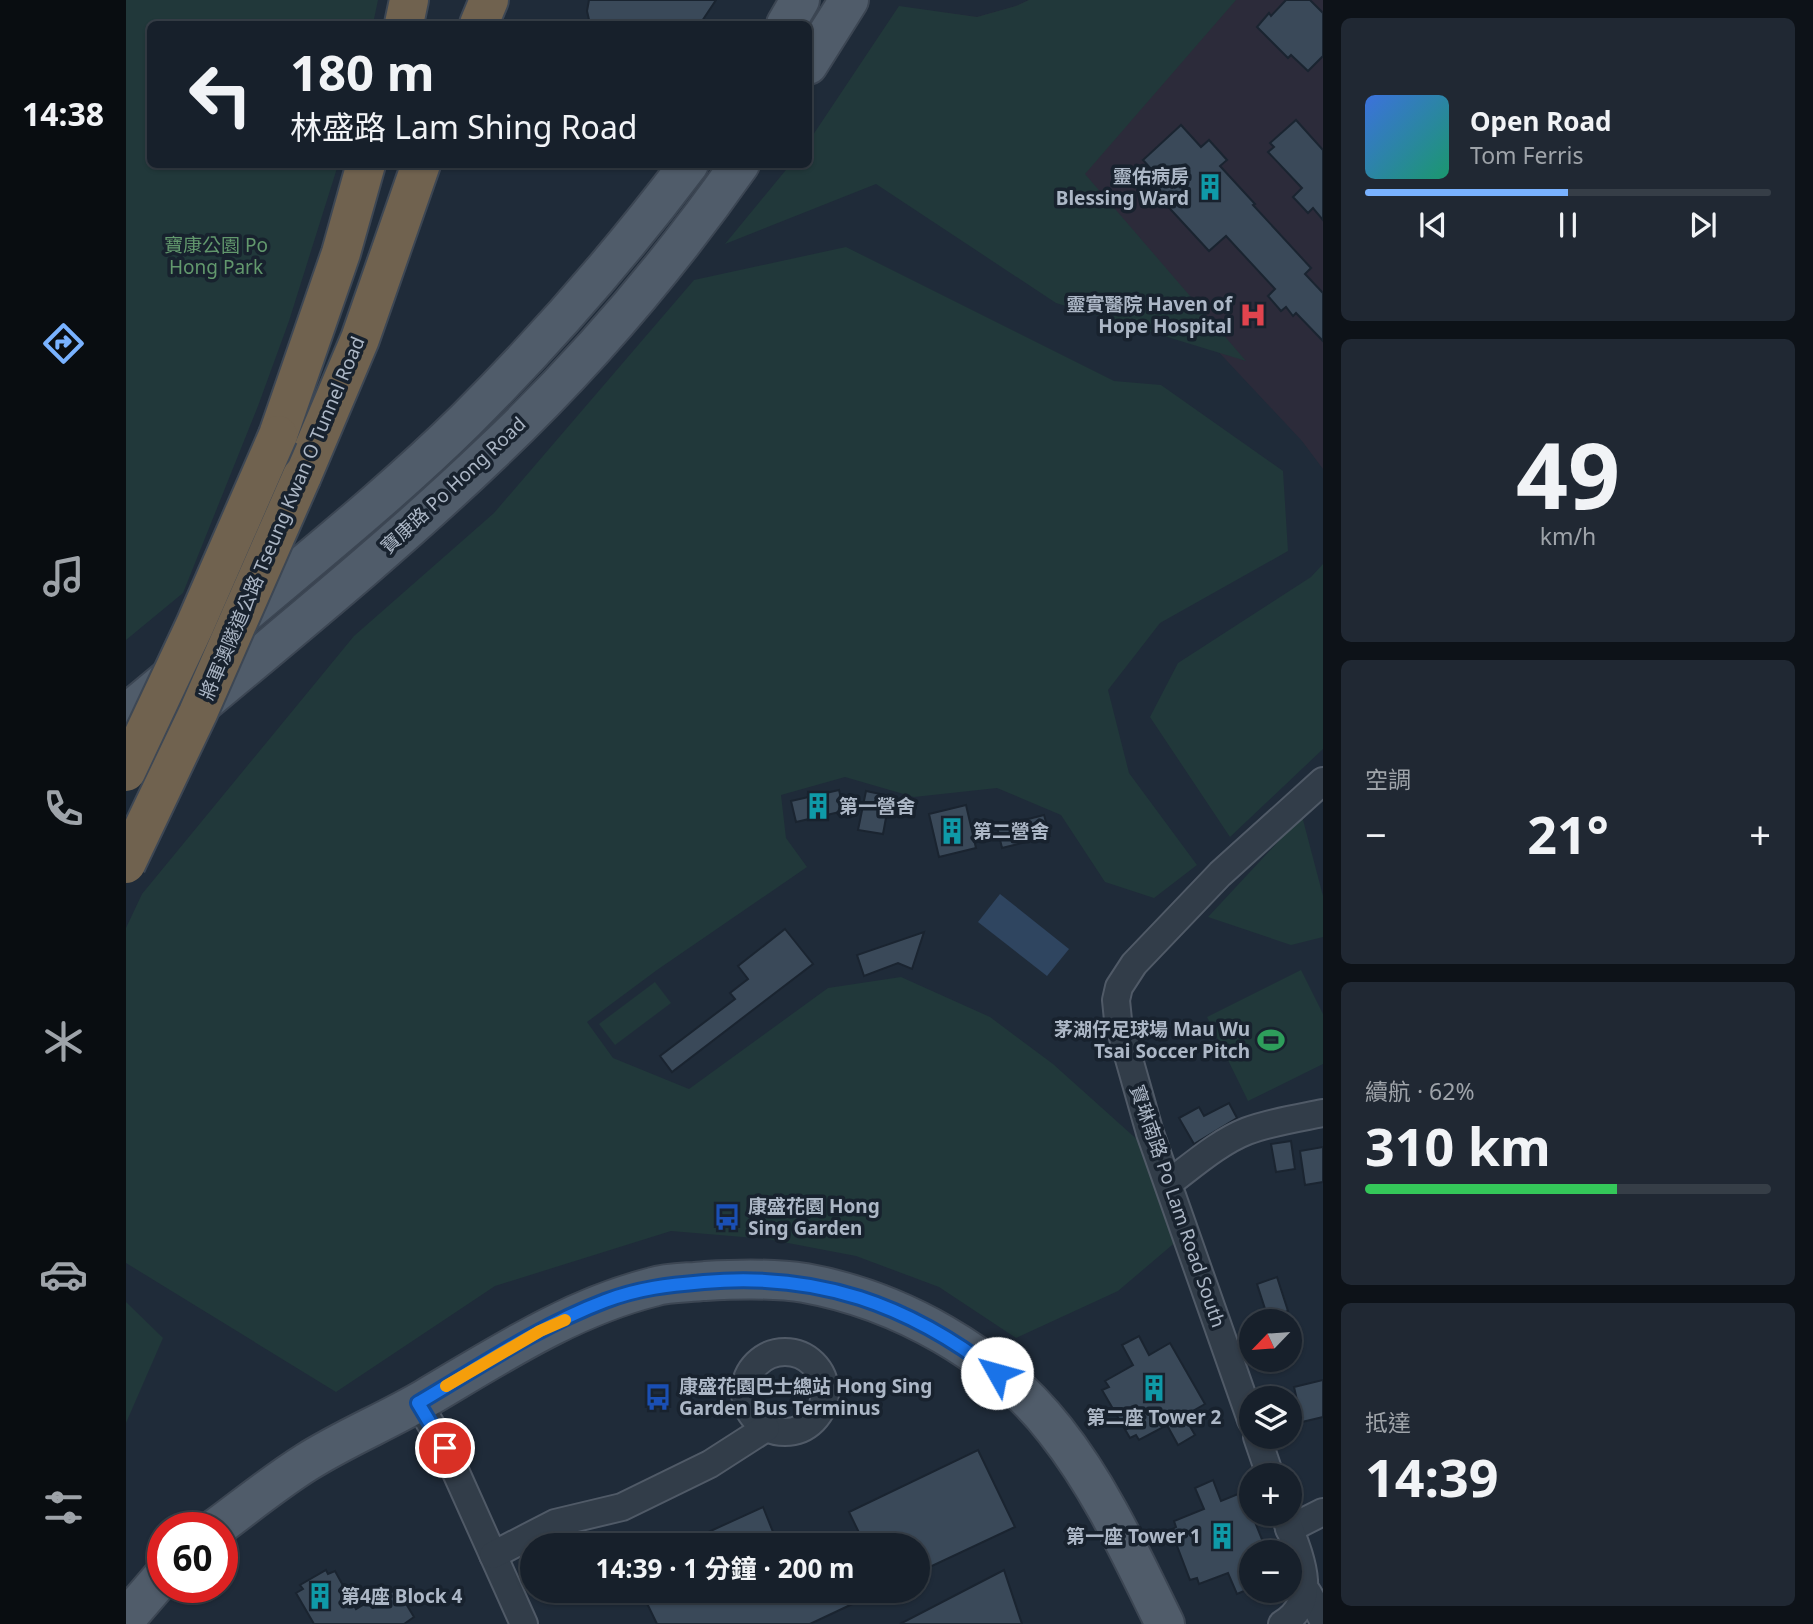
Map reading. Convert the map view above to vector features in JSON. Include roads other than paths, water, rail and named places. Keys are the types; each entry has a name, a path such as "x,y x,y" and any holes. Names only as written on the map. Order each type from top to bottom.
{"highway":[{"path":"405,21 409,0"},
{"path":"457,21 461,0"},
{"path":"480,21 489,0"},
{"name":"將軍澳隧道公路 Tseung Kwan O Tunnel Road","path":"126,770 172,676 278,435 341,253 365,168"},
{"name":"將軍澳隧道公路 Tseung Kwan O Tunnel Road","path":"126,864 198,713 360,339 420,168"}],"main road":[{"path":"788,21 800,0"},
{"path":"812,59 849,0"},
{"name":"寶康路 Po Hong Road","path":"126,714 371,506 465,421 584,294 686,168"},
{"name":"寶康路 Po Hong Road","path":"126,770 409,528 493,452 628,308 737,168"},
{"path":"238,1512 307,1462 418,1403 540,1331 605,1301 656,1286 733,1279 804,1283 861,1297 915,1320 966,1349 1012,1385 1053,1427 1088,1474 1165,1624"},
{"path":"126,1619 147,1595"}],"street":[{"name":"寶琳南路 Po Lam Road South","path":"1239,1386 1150,1133 1118,1020 1116,1000 1119,987 1134,964 1220,874 1323,781"},
{"path":"1169,1183 1218,1147 1246,1131 1285,1120 1323,1114"},
{"path":"418,1403 445,1448 524,1624"},
{"path":"493,1555 555,1523 622,1507 710,1464 766,1428"},
{"path":"1302,1517 1323,1511"},
{"path":"1282,1624 1292,1619 1302,1608 1308,1593 1307,1577 1289,1526"},
{"path":"1308,1593 1323,1620"}],"water":[{"path":"1000,894 1069,949 1047,976 978,922"}],"place":[{"name":"靈佑病房 Blessing Ward","path":"1210,187"},
{"name":"靈實醫院 Haven of Hope Hospital","path":"1253,315"},
{"name":"第一營舍","path":"818,806"},
{"name":"第二營舍","path":"952,831"},
{"name":"茅湖仔足球場 Mau Wu Tsai Soccer Pitch","path":"1271,1040"},
{"name":"康盛花園 Hong Sing Garden","path":"727,1217"},
{"name":"第二座 Tower 2","path":"1154,1388"},
{"name":"康盛花園巴士總站 Hong Sing Garden Bus Terminus","path":"658,1397"},
{"name":"第一座 Tower 1","path":"1222,1536"},
{"name":"第4座 Block 4","path":"320,1596"}],"park label":[{"name":"寶康公園 Po Hong Park","path":"216,256"}]}
